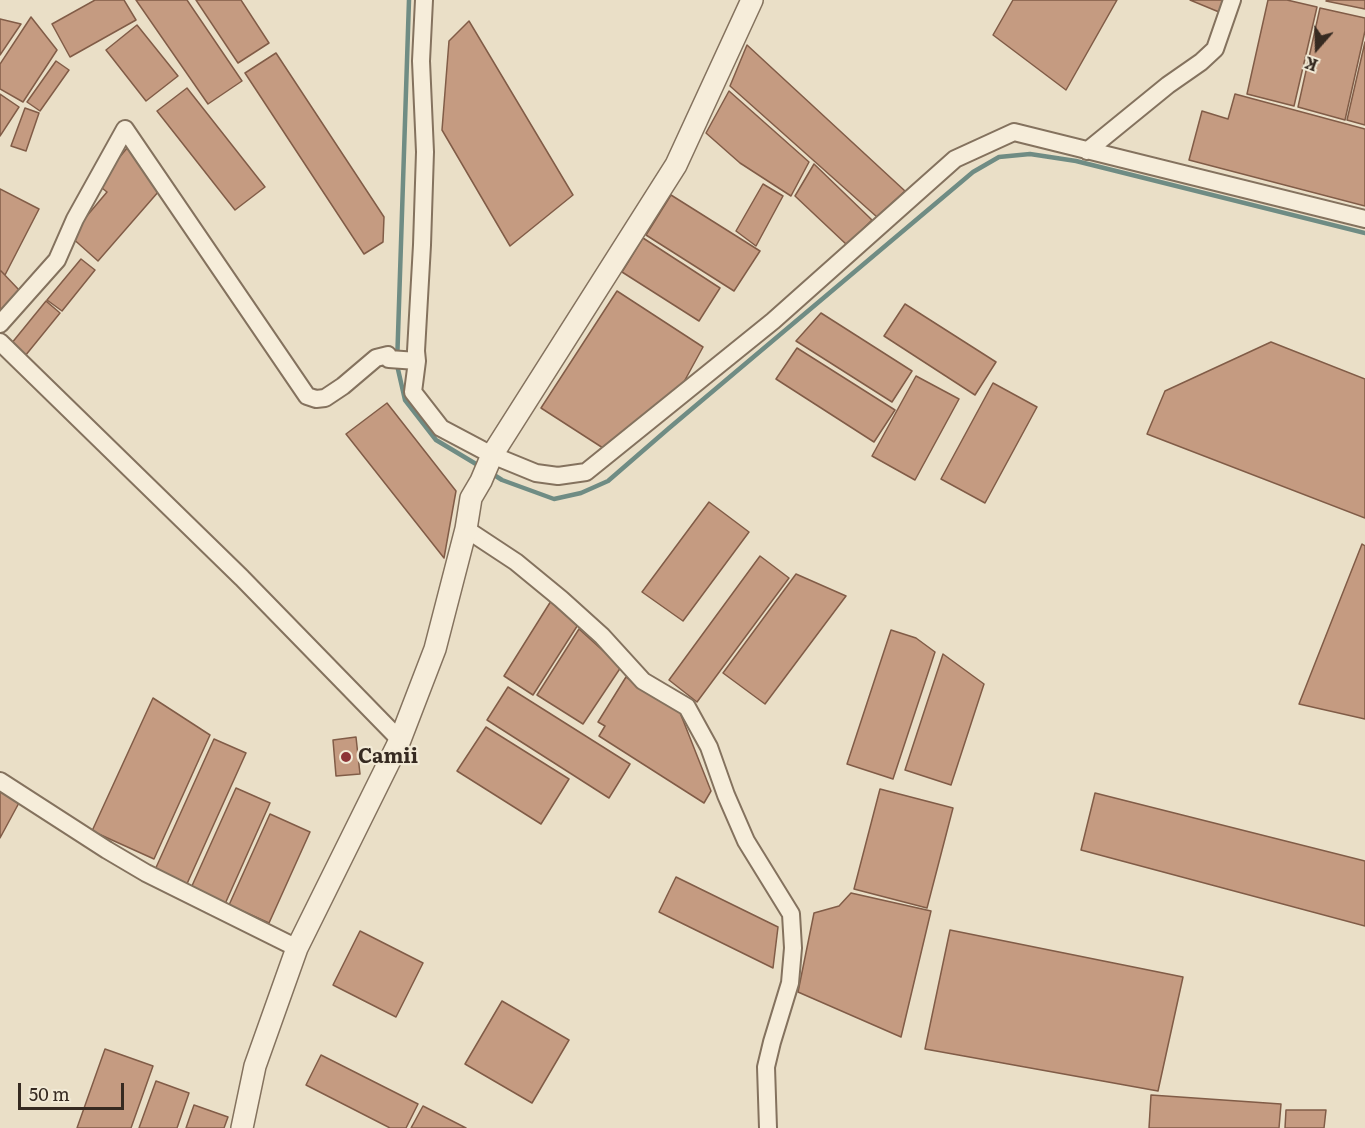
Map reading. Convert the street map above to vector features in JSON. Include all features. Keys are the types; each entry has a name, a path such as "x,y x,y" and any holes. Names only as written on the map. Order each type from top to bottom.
{"street":[{"path":"404,360 416,351 422,245 425,152 421,61 424,0"},
{"path":"242,1128 255,1066 297,948 400,740 435,649 466,529 471,498 488,466 676,165 752,0"},
{"path":"1087,151 1215,49 1232,0"},
{"path":"0,324 57,260 75,219 125,129 307,396 316,399 325,398 376,358 388,355 404,360"},
{"path":"404,360 413,392 441,428 488,466 558,476 586,472 773,321 955,159 1014,132 1365,219"},
{"path":"0,342 242,578 400,740"},
{"path":"466,529 516,562 561,599 602,636 643,681 687,707 709,747 746,841 791,914 793,948 790,983 766,1067 768,1128"},
{"path":"0,781 146,873 297,948"}],"building":[{"path":"95,0 124,0 136,20 70,57 52,24"},
{"path":"136,0 187,0 242,81 208,104"},
{"path":"196,0 241,0 269,43 238,63"},
{"path":"1013,0 1117,0 1066,90 993,35"},
{"path":"1190,0 1224,0 1219,12"},
{"path":"1268,0 1287,0 1317,7 1294,106 1247,94"},
{"path":"1365,0 1365,9 1326,1"},
{"path":"1320,8 1365,18 1365,31 1345,120 1298,107"},
{"path":"31,17 57,50 23,102 0,89 0,64"},
{"path":"0,19 21,24 0,55"},
{"path":"469,21 573,195 510,246 442,130 449,41"},
{"path":"137,25 178,76 146,101 106,50"},
{"path":"1365,42 1365,125 1347,120"},
{"path":"747,45 905,191 877,217 730,86"},
{"path":"276,53 384,217 383,242 364,254 245,73"},
{"path":"56,61 69,70 40,111 27,102"},
{"path":"187,88 265,187 235,210 157,111"},
{"path":"729,91 809,162 791,196 740,163 706,133"},
{"path":"0,94 19,107 0,136"},
{"path":"1235,94 1365,129 1365,206 1189,160 1202,111 1228,119"},
{"path":"25,108 39,113 26,151 11,146"},
{"path":"128,147 159,191 98,261 70,236 107,192 97,184"},
{"path":"814,164 872,220 847,245 795,196"},
{"path":"763,184 783,196 756,246 736,231"},
{"path":"0,189 39,209 5,275 0,270"},
{"path":"671,195 760,251 734,291 646,235"},
{"path":"643,238 720,288 699,321 622,272"},
{"path":"81,259 95,270 62,311 47,300"},
{"path":"0,270 20,291 0,311"},
{"path":"617,291 703,347 679,391 603,448 541,408"},
{"path":"46,301 60,313 25,356 11,344"},
{"path":"905,304 996,362 975,395 884,336"},
{"path":"821,313 912,371 892,402 796,341"},
{"path":"1271,342 1365,379 1365,518 1147,434 1165,391"},
{"path":"797,348 895,410 874,442 776,379"},
{"path":"916,376 959,399 915,480 872,456"},
{"path":"993,383 1037,407 985,503 941,479"},
{"path":"387,403 456,491 444,558 346,434"},
{"path":"709,502 749,532 683,621 642,592"},
{"path":"1362,544 1365,546 1365,719 1299,704"},
{"path":"760,556 789,578 697,702 669,680"},
{"path":"796,574 846,596 765,704 723,673"},
{"path":"551,601 581,620 533,695 504,676"},
{"path":"579,629 621,667 583,724 537,695"},
{"path":"891,630 916,638 935,652 893,779 847,764"},
{"path":"943,654 984,684 951,785 905,770"},
{"path":"626,677 679,710 711,791 704,803 599,736 605,726 598,722"},
{"path":"508,687 630,764 609,798 487,720"},
{"path":"153,698 210,735 154,859 92,831"},
{"path":"486,727 569,779 541,824 457,771"},
{"name":"Camii","path":"356,737 360,774 336,776 333,740"},
{"path":"214,739 246,753 186,886 154,872"},
{"path":"236,788 270,803 225,904 191,888"},
{"path":"880,789 953,808 927,908 854,889"},
{"path":"0,790 20,801 0,838"},
{"path":"1095,793 1365,861 1365,926 1081,850"},
{"path":"270,814 310,832 269,923 229,905"},
{"path":"676,877 778,927 773,968 659,912"},
{"path":"851,893 931,911 901,1037 798,992 814,913 839,906"},
{"path":"950,930 1183,977 1158,1091 925,1049"},
{"path":"360,931 423,963 396,1017 333,985"},
{"path":"502,1001 569,1040 532,1103 465,1064"},
{"path":"105,1049 153,1066 131,1128 77,1128"},
{"path":"321,1055 418,1104 406,1128 390,1128 306,1085"},
{"path":"156,1081 189,1093 177,1128 139,1128"},
{"path":"1151,1095 1281,1104 1279,1128 1149,1128"},
{"path":"194,1105 228,1117 224,1128 186,1128"},
{"path":"423,1106 466,1128 411,1128"},
{"path":"1286,1110 1326,1110 1324,1128 1285,1128"}],"waterway":[{"path":"409,0 397,365 405,400 436,440 481,467"},
{"path":"491,473 502,480 554,499 581,493 608,481 973,172 999,157 1030,154 1076,161 1365,233"}],"place":[{"name":"Camii","path":"346,757"}]}
